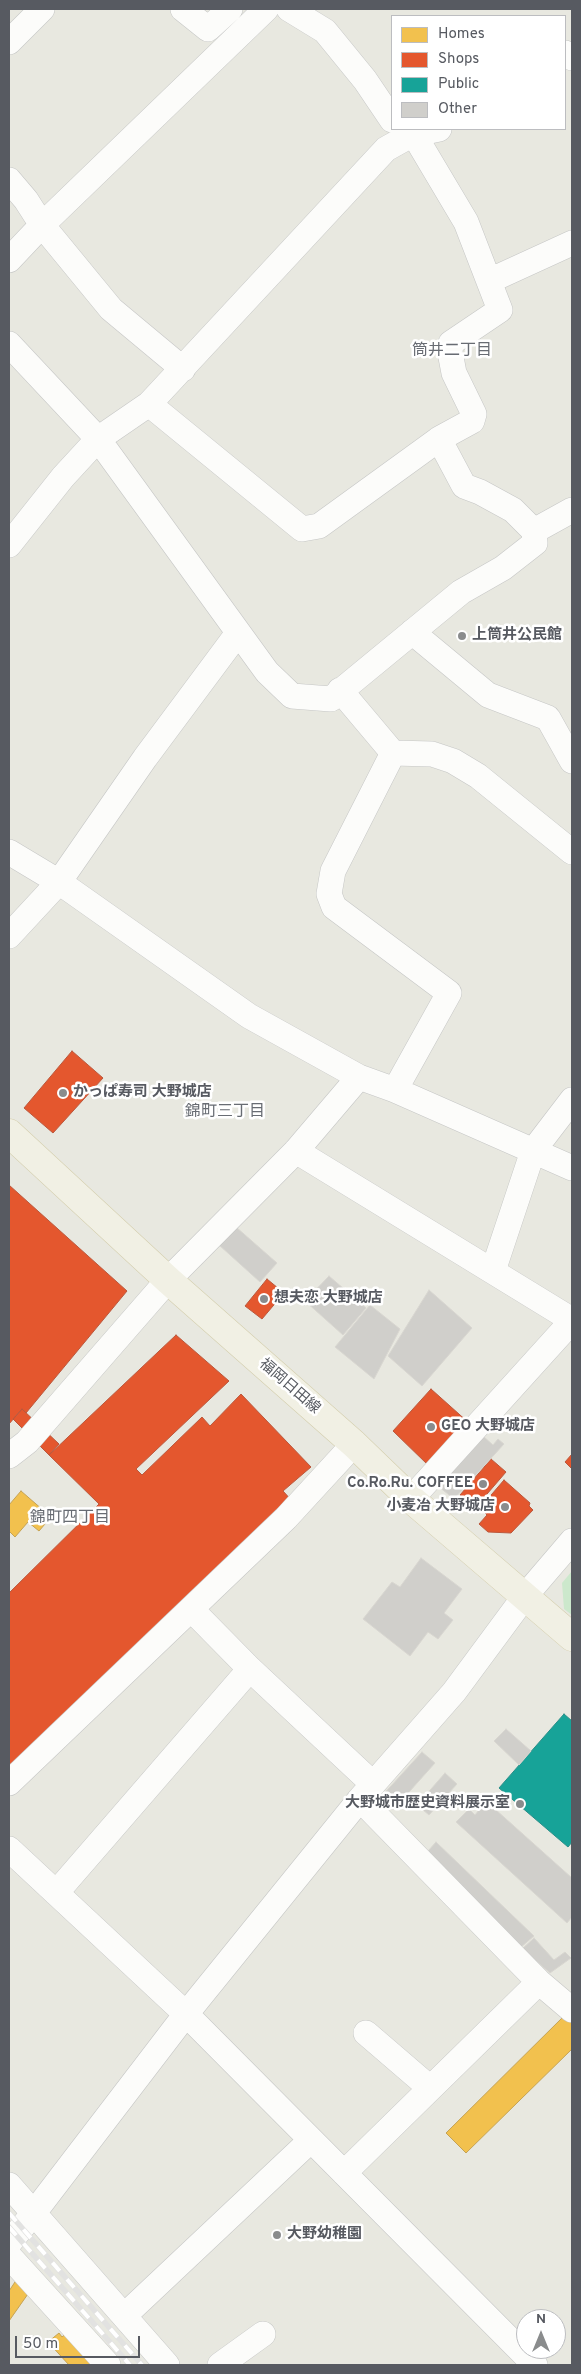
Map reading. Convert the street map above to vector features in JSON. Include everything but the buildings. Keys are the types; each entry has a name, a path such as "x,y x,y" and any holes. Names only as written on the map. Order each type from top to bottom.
{"main road":[{"name":"福岡日田線","path":"9,1133 168,1280 354,1444 411,1499 572,1637"}],"street":[{"path":"9,42 42,9"},
{"path":"183,9 208,29 230,9"},
{"path":"9,260 42,225 266,9"},
{"path":"289,9 325,31 391,114"},
{"path":"9,545 63,477 98,439 149,404 386,149 400,130"},
{"path":"149,404 302,529 319,526 439,439 472,421 474,414 454,373 450,352 451,343 500,310 466,222 419,143 404,130"},
{"path":"9,180 26,200 42,225 111,309 183,369"},
{"path":"489,281 572,243"},
{"path":"9,344 98,439 267,672 292,696 331,699 461,592 503,568 535,543 534,531 514,510 480,492 464,486 439,439"},
{"path":"534,531 567,522"},
{"path":"412,632 488,694 548,718 572,761"},
{"path":"9,936 60,882 145,758 238,633"},
{"path":"340,690 393,753 432,754 454,761 478,776 572,852"},
{"path":"393,753 333,871 329,894 334,907 449,993 395,1090"},
{"path":"9,852 60,882 249,1016 359,1077 395,1090 572,1168"},
{"path":"9,1456 27,1442 168,1280 296,1151 359,1077"},
{"path":"493,1271 533,1151 572,1100"},
{"path":"296,1151 572,1320 411,1499"},
{"path":"9,1783 286,1518 354,1444"},
{"path":"9,2243 186,2014 367,1792 454,1692 525,1596 572,1541"},
{"path":"191,1609 367,1792 539,1982 572,2010"},
{"path":"56,1893 250,1669"},
{"path":"9,1849 186,2014 536,2365"},
{"path":"344,2173 539,1982"},
{"path":"366,2032 430,2088"},
{"path":"124,2316 311,2140"},
{"path":"9,2185 167,2365"},
{"path":"9,2256 108,2365"},
{"path":"220,2365 263,2334"}],"green space":[{"path":"572,1571 572,1615 564,1609 562,1583"}],"railway":[{"path":"9,2213 142,2365"},
{"path":"9,2227 130,2365"}],"place":[{"name":"上筒井公民館","path":"462,636"},
{"name":"かっぱ寿司 大野城店","path":"63,1093"},
{"name":"想夫恋 大野城店","path":"264,1299"},
{"name":"GEO 大野城店","path":"431,1427"},
{"name":"Co.Ro.Ru. COFFEE","path":"483,1484"},
{"name":"小麦冶 大野城店","path":"505,1507"},
{"name":"大野城市歴史資料展示室","path":"520,1804"},
{"name":"大野幼稚園","path":"277,2235"}],"district":[{"name":"筒井二丁目","path":"452,352"},
{"name":"錦町三丁目","path":"225,1113"},
{"name":"錦町四丁目","path":"70,1519"}]}
